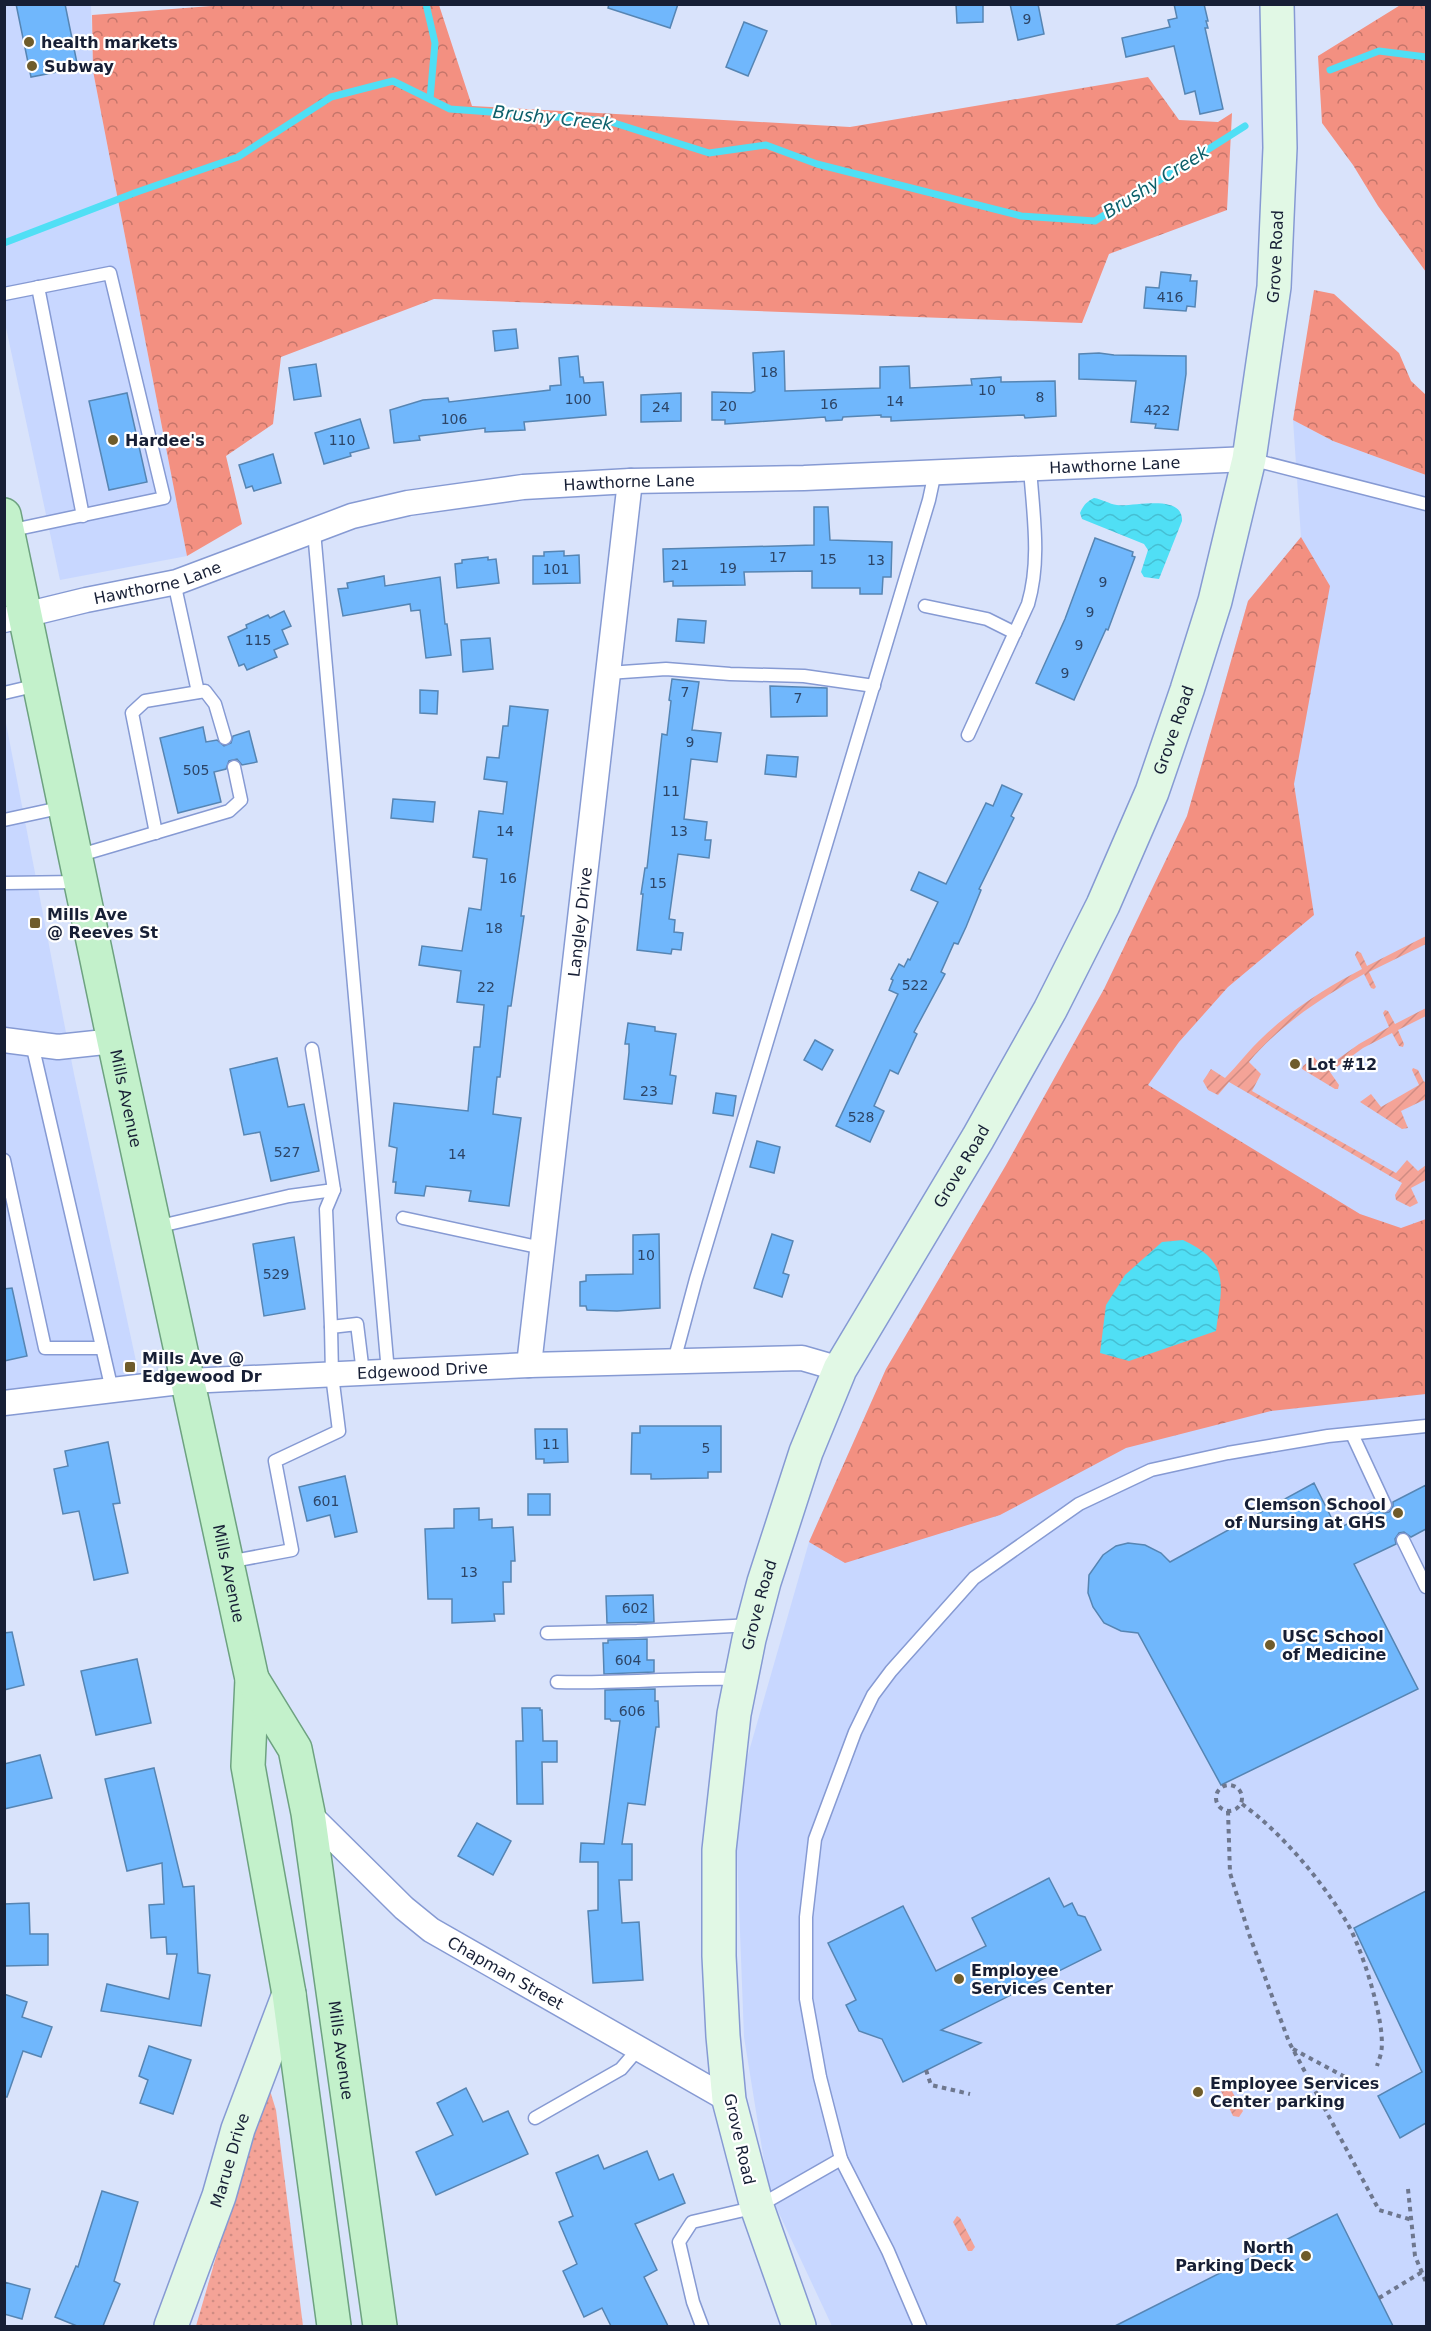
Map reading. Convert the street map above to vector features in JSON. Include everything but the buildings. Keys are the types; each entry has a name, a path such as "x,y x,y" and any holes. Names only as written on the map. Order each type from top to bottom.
{"main road":[{"name":"Grove Road","path":"798,2326 757,2207 729,2100 719,1956 719,1850 728,1764 741,1679 764,1581 806,1452 840,1370 984,1128 1050,1010 1102,905 1152,792 1187,690 1215,601 1249,459 1274,287 1280,148 1277,4"},
{"name":"Mills Avenue","path":"6,523 15,618 40,684 114,1041 252,1679 248,1766 289,1994 334,2326"},
{"name":"Mills Avenue","path":"252,1679 295,1749 308,1813 380,2326"},
{"name":"Marue Drive","path":"171,2326 219,2196 238,2129 289,1994"}],"street":[{"name":"Hawthorne Lane","path":"15,618 86,600 174,582 352,516 408,503 523,487 630,481 804,478 1249,459"},
{"name":"Langley Drive","path":"529,1365 630,481"},
{"path":"4,1040 58,1047 114,1041"},
{"name":"Edgewood Drive","path":"4,1403 188,1381 529,1365 802,1358 840,1370"},
{"name":"Chapman Street","path":"308,1813 404,1908 431,1930 729,2100"}],"lane":[{"path":"4,294 110,273 164,498 83,516 6,523"},
{"path":"38,287 83,516"},
{"path":"1249,459 1426,504"},
{"path":"968,735 1015,633 1033,587 1036,562 1030,468"},
{"path":"674,1361 696,1279 926,511 935,472"},
{"path":"314,531 388,1372"},
{"path":"174,582 198,692"},
{"path":"925,606 987,619 1015,633"},
{"path":"608,672 666,669 804,676 874,686"},
{"path":"4,693 40,684"},
{"path":"156,833 132,713 146,701 205,691 215,704 225,738"},
{"path":"4,883 79,869 156,833 230,811 241,800 234,767"},
{"path":"4,820 66,806"},
{"path":"32,1044 112,1390"},
{"path":"226,1563 292,1550 275,1461 339,1431 332,1375 326,1209 334,1190 312,1049"},
{"path":"4,1160 45,1348 102,1348"},
{"path":"156,1227 289,1196 334,1190"},
{"path":"403,1218 542,1248"},
{"path":"332,1327 357,1324 363,1373"},
{"path":"920,2326 888,2251 841,2159 820,2077 806,1998 806,1917 815,1839 855,1732 873,1695 891,1671 975,1578 1078,1504 1151,1470 1228,1453 1426,1425"},
{"path":"1352,1434 1385,1505"},
{"path":"1403,1540 1426,1587"},
{"path":"547,1633 753,1625"},
{"path":"557,1682 649,1682 695,1677 741,1679"},
{"path":"535,2118 621,2069 639,2048"},
{"path":"702,2326 693,2302 679,2242 693,2222 757,2207 841,2159"}],"path":[{"path":"1223,1786 1238,1787 1242,1792 1242,1804 1235,1810 1222,1809 1216,1800 1219,1790 1223,1786"},
{"path":"1242,1804 1258,1816 1308,1869 1347,1922 1378,2006 1382,2052 1377,2066"},
{"path":"1228,1811 1230,1873 1249,1934 1293,2049 1379,2210 1412,2220"},
{"path":"1293,2049 1345,2077"},
{"path":"926,2070 931,2085 970,2094"},
{"path":"1408,2189 1415,2256 1426,2282"},
{"path":"1379,2298 1422,2272"}],"shaded area":[{"path":"4,5 91,5 93,71 187,556 60,580 5,323"},
{"path":"1293,420 1333,441 1426,475 1426,2326 832,2326 769,2192 744,2037 735,1800 809,1542 886,1369 1006,1165 1104,989 1187,816 1248,601 1301,537"},
{"path":"4,713 74,1074 139,1375 4,1394"},
{"path":"1426,936 1426,944 1369,972 1376,987 1374,989 1371,988 1364,974 1348,983 1317,1002 1288,1024 1249,1062 1261,1074 1252,1091 1396,1173 1407,1160 1418,1171 1426,1165 1426,1180 1411,1188 1418,1203 1410,1207 1396,1200 1395,1195 1402,1183 1229,1082 1218,1095 1208,1090 1203,1081 1211,1069 1225,1078 1258,1042 1286,1017 1323,991 1362,969 1355,955 1357,951 1361,953 1367,966"},
{"path":"1426,1008 1426,1016 1398,1030 1404,1044 1403,1047 1399,1046 1392,1033 1363,1048 1330,1072 1339,1085 1338,1089 1302,1069 1314,1057 1324,1069 1359,1044 1389,1027 1383,1013 1385,1010 1388,1011 1395,1024"},
{"path":"1413,1068 1418,1070 1424,1082 1426,1081 1426,1099 1401,1111 1408,1128 1402,1129 1360,1102 1371,1094 1381,1107 1419,1085"},
{"path":"267,2081 276,2110 303,2326 196,2326"},
{"path":"1226,2085 1229,2086 1243,2111 1239,2117 1233,2116 1221,2091"},
{"path":"957,2216 975,2247 972,2251 968,2251 953,2222"}],"green space":[{"path":"1402,4 1426,5 1426,272 1322,123 1318,56"},
{"path":"225,5 439,5 472,106 850,127 1148,77 1179,120 1218,122 1232,113 1227,210 1109,254 1082,323 434,299 281,357 273,424 226,456 242,524 187,556 93,71 92,15"},
{"path":"1314,290 1334,294 1399,353 1411,381 1426,395 1426,475 1333,441 1293,420"},
{"path":"1301,537 1330,586 1294,784 1314,915 1228,987 1179,1042 1148,1085 1360,1214 1401,1228 1426,1219 1426,1394 1271,1411 1126,1448 1000,1515 845,1563 809,1542 886,1369 1006,1165 1104,989 1187,816 1248,601"}],"water":[{"path":"1094,498 1117,505 1167,504 1180,512 1182,521 1159,579 1144,577 1141,572 1148,550 1144,544 1082,519 1080,513 1082,508"},
{"path":"1183,1240 1209,1257 1220,1277 1221,1288 1216,1331 1129,1361 1100,1353 1106,1305 1125,1275 1162,1242"}],"waterway":[{"path":"426,4 435,43 430,99"},
{"name":"Brushy Creek","path":"1330,70 1379,51 1426,57"},
{"name":"Brushy Creek","path":"4,243 137,192 238,157 331,97 393,81 450,109 608,121 709,153 766,145 817,164 1021,216 1095,221 1245,126"}],"place":[{"name":"health markets","path":"29,42"},
{"name":"Subway","path":"32,66"},
{"name":"Hardee's","path":"113,440"},
{"name":"Mills Ave @ Reeves St","path":"35,923"},
{"name":"Lot #12","path":"1295,1064"},
{"name":"Mills Ave @ Edgewood Dr","path":"130,1367"},
{"name":"Clemson School of Nursing at GHS","path":"1398,1513"},
{"name":"USC School of Medicine","path":"1270,1645"},
{"name":"Employee Services Center","path":"959,1979"},
{"name":"Employee Services Center parking","path":"1198,2092"},
{"name":"North Parking Deck","path":"1306,2256"}]}
